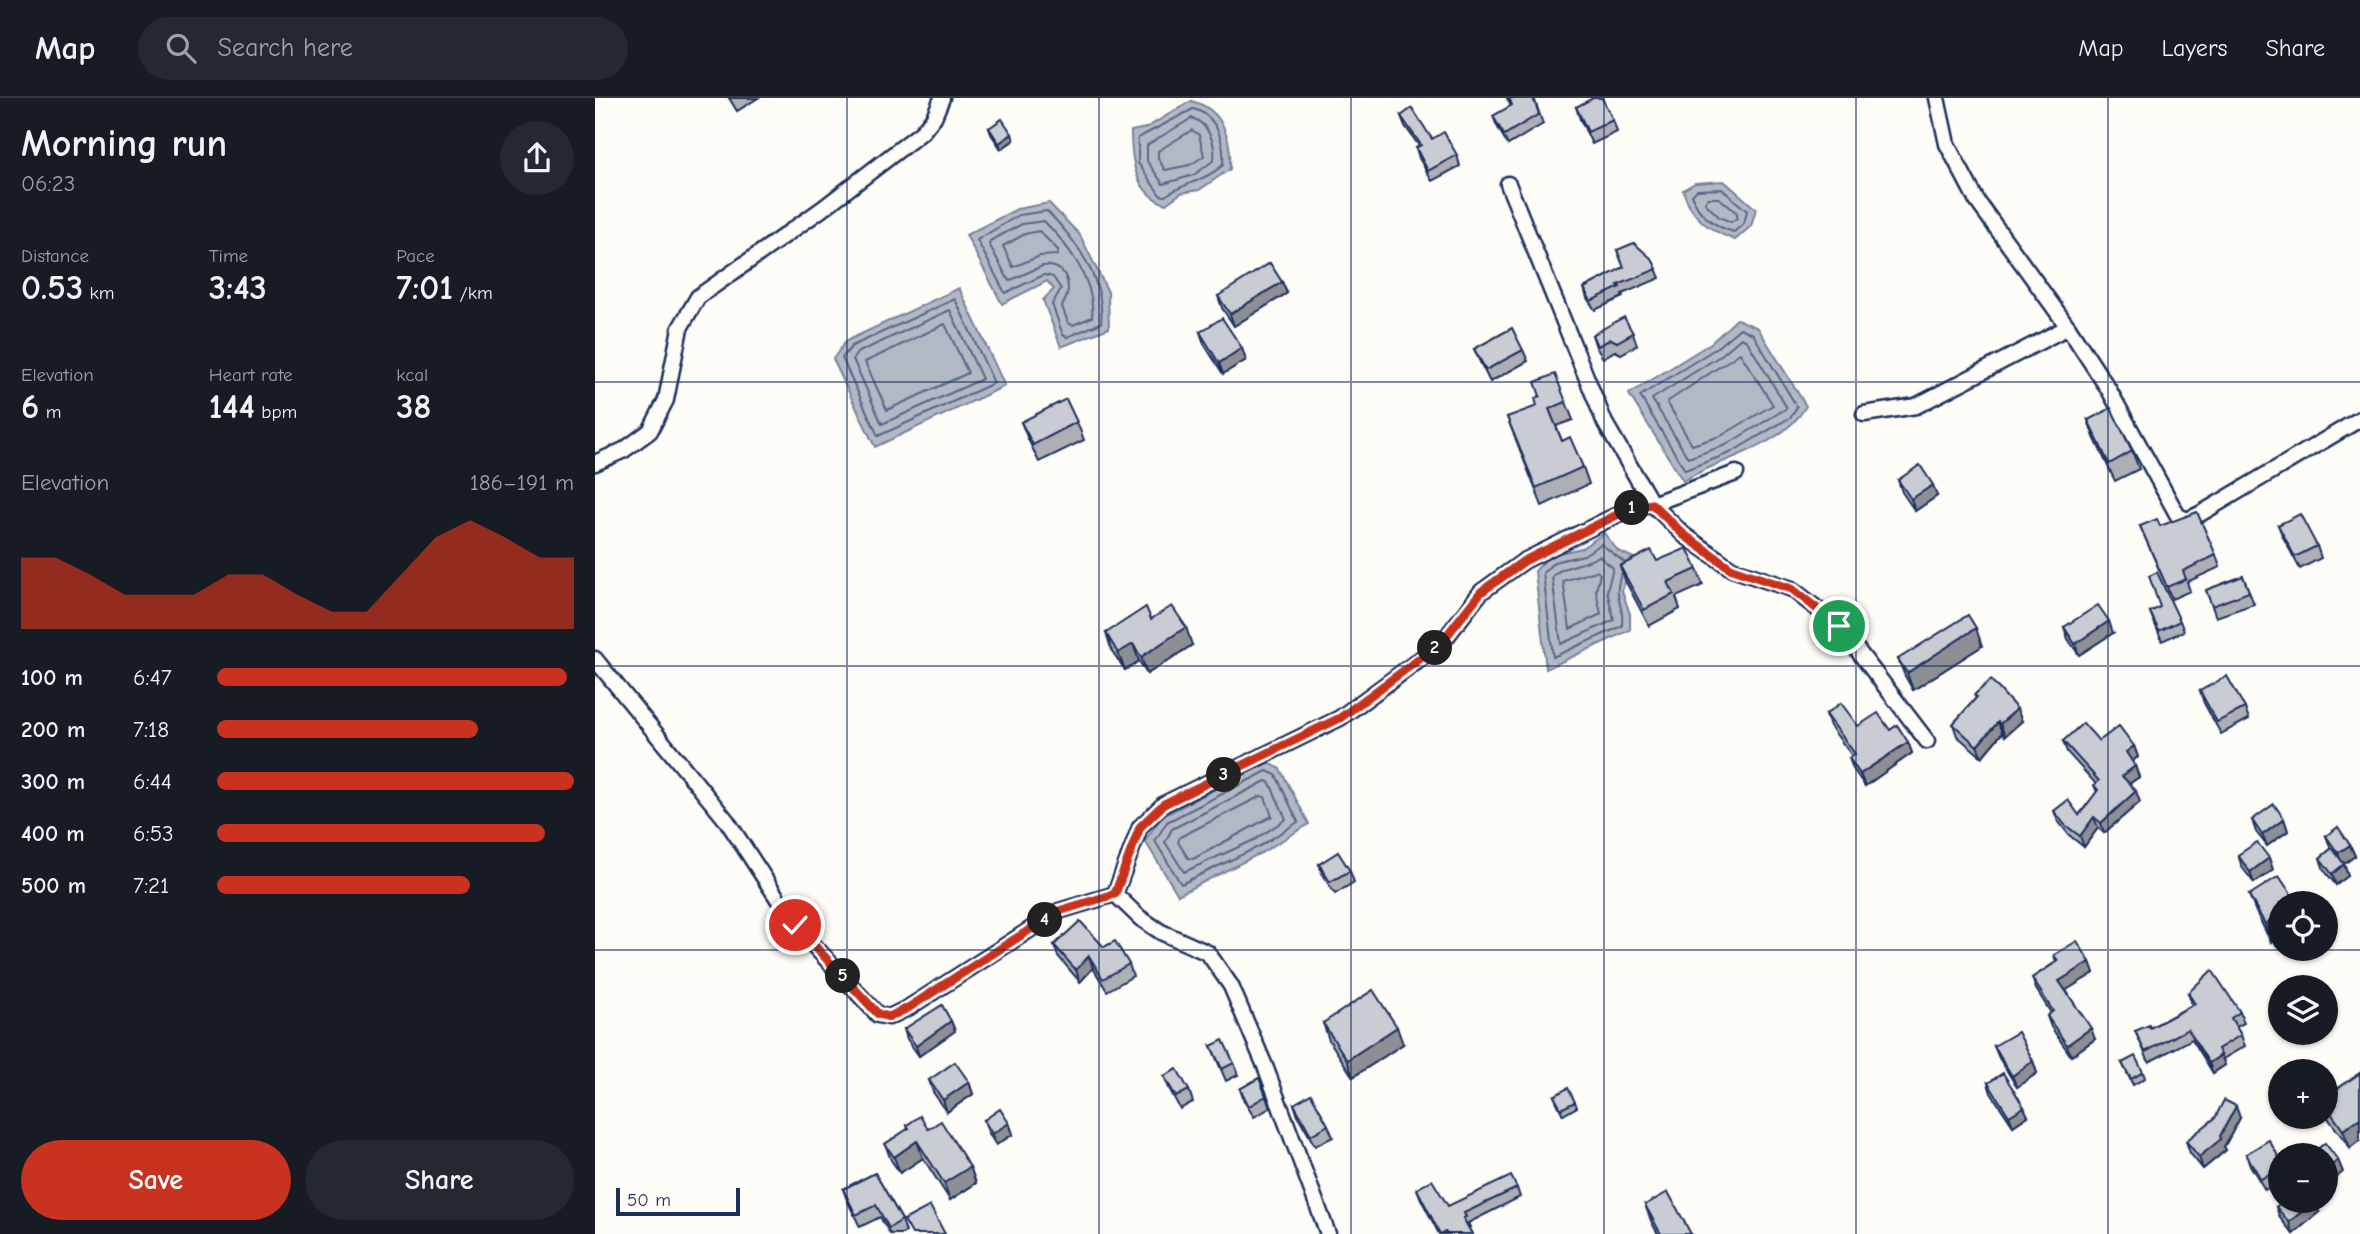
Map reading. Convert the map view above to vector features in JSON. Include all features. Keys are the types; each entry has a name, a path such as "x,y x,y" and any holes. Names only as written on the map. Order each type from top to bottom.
{"street":[{"path":"595,463 624,450 650,430 666,400 681,328 698,297 822,209 922,132 934,117 942,98"},
{"path":"1937,98 1947,144 1977,201 2068,327 2109,390 2178,516 2187,520 2360,419"},
{"path":"1508,184 1605,423 1652,504 1684,535 1732,569 1792,589 1839,626 1927,741"},
{"path":"1864,414 1916,406 2068,327"},
{"path":"1115,894 1140,827 1164,804 1340,718 1441,643 1481,592 1524,561 1631,508 1652,504 1736,473"},
{"path":"595,659 727,821 795,925 878,1014 889,1017 908,1008 1059,911 1115,894"},
{"path":"1115,894 1140,918 1161,932 1208,953 1231,986 1265,1066 1328,1234"}],"water":[{"path":"1191,101 1211,111 1223,126 1229,146 1230,169 1199,190 1181,193 1166,204 1147,192 1141,184 1134,164 1131,131 1146,128"},
{"path":"1724,181 1756,209 1751,226 1735,240 1702,222 1686,200 1683,190 1695,183"},
{"path":"1049,203 1080,235 1108,292 1109,328 1061,347 1043,300 1054,289 1047,281 1002,304 966,235 1017,209"},
{"path":"959,288 1005,386 875,447 833,359 846,341"},
{"path":"1737,319 1758,328 1806,406 1782,432 1767,442 1683,481 1629,394 1711,343"},
{"path":"1604,533 1618,551 1634,558 1622,591 1630,614 1630,630 1546,669 1535,571 1550,555 1582,548"},
{"path":"1268,762 1280,769 1309,824 1263,852 1178,895 1145,841 1161,817"}],"building":[{"path":"1509,98 1533,98 1539,114 1504,135 1493,116 1512,105"},
{"path":"1593,98 1602,98 1613,120 1588,132 1576,107"},
{"path":"1412,108 1432,139 1444,132 1457,155 1428,171 1416,148 1421,145 1401,116"},
{"path":"1002,119 1012,134 999,143 989,128"},
{"path":"1634,243 1652,259 1657,269 1618,285 1620,287 1591,301 1584,288 1624,267 1617,250"},
{"path":"1270,263 1282,282 1230,314 1218,296"},
{"path":"1624,317 1633,333 1617,342 1611,339 1598,346 1592,335"},
{"path":"1222,318 1242,348 1219,363 1200,332"},
{"path":"1512,328 1523,350 1486,370 1474,349"},
{"path":"1555,374 1566,402 1549,409 1562,441 1570,437 1583,467 1536,488 1507,417 1537,406 1535,398 1540,396 1535,382"},
{"path":"1066,399 1077,422 1033,445 1021,422"},
{"path":"2111,408 2132,451 2109,464 2088,420"},
{"path":"1920,465 1933,485 1911,499 1898,480"},
{"path":"2197,512 2216,555 2183,571 2186,579 2167,587 2140,526 2157,519 2160,526"},
{"path":"2300,514 2317,546 2295,557 2278,525"},
{"path":"1687,548 1697,569 1668,582 1674,594 1644,610 1620,566 1651,550 1657,561"},
{"path":"2157,572 2180,621 2159,631 2150,612 2160,607 2149,576"},
{"path":"2243,576 2249,592 2212,606 2206,590"},
{"path":"2098,605 2109,621 2075,644 2064,627"},
{"path":"1172,606 1186,627 1141,657 1133,644 1118,653 1106,633 1146,607 1151,619"},
{"path":"1968,615 1976,628 1907,673 1898,659"},
{"path":"2227,676 2245,708 2217,722 2200,691"},
{"path":"1991,680 2017,709 2000,724 1998,722 1977,746 1953,724 1977,697 1974,695"},
{"path":"1841,703 1858,726 1878,713 1890,730 1897,725 1908,742 1860,774 1849,758 1855,754 1826,714"},
{"path":"2083,723 2099,741 2119,726 2134,746 2126,752 2135,766 2122,776 2136,791 2101,823 2094,817 2080,836 2065,825 2054,811 2068,800 2079,815 2098,790 2094,785 2099,781 2063,741"},
{"path":"2274,804 2284,819 2262,835 2252,820"},
{"path":"2338,827 2350,845 2338,853 2326,836"},
{"path":"2257,842 2269,858 2250,872 2238,855"},
{"path":"2332,848 2344,864 2332,874 2320,858"},
{"path":"1338,852 1350,871 1330,882 1319,864"},
{"path":"2279,876 2289,891 2268,891 2268,922 2265,924 2249,895"},
{"path":"1080,921 1104,947 1115,941 1129,964 1103,979 1089,956 1076,970 1054,945"},
{"path":"2077,941 2090,962 2059,981 2091,1028 2067,1045 2047,1016 2053,1011 2032,978 2058,961 2054,955"},
{"path":"2212,970 2240,1012 2231,1018 2241,1035 2218,1049 2221,1055 2209,1063 2188,1029 2145,1052 2135,1031 2149,1025 2150,1028 2195,1004 2188,993"},
{"path":"1373,990 1397,1027 1347,1060 1323,1023"},
{"path":"942,1005 951,1021 916,1046 904,1029"},
{"path":"2018,1032 2033,1061 2012,1076 1994,1046"},
{"path":"1223,1040 1234,1063 1222,1069 1211,1046"},
{"path":"2135,1056 2143,1072 2131,1079 2122,1063"},
{"path":"955,1062 969,1082 943,1100 929,1080"},
{"path":"1177,1069 1189,1090 1176,1097 1164,1076"},
{"path":"2003,1073 2024,1107 2009,1116 1988,1083"},
{"path":"2360,1073 2360,1118 2343,1130 2338,1123 2338,1089"},
{"path":"1259,1078 1266,1096 1249,1106 1240,1089"},
{"path":"1568,1088 1575,1102 1561,1109 1554,1096"},
{"path":"1311,1094 1328,1125 1311,1135 1294,1104"},
{"path":"2224,1100 2236,1106 2220,1136 2221,1139 2199,1157 2186,1141 2215,1118"},
{"path":"1000,1109 1009,1123 992,1134 984,1120"},
{"path":"920,1116 928,1129 941,1121 970,1167 944,1183 917,1141 894,1157 885,1144 909,1128 907,1125"},
{"path":"2269,1140 2268,1175 2261,1179 2246,1154"},
{"path":"875,1173 902,1220 889,1228 876,1205 856,1215 843,1189"},
{"path":"1511,1176 1517,1188 1464,1213 1466,1217 1463,1218 1472,1234 1440,1234 1417,1189 1432,1180 1448,1206"},
{"path":"1668,1192 1691,1234 1661,1234 1645,1205"},
{"path":"930,1206 945,1234 912,1234 904,1220"},
{"path":"2281,1213 2300,1213 2289,1222"}],"route":[{"path":"795,925 878,1014 889,1017 908,1008 1059,911 1115,894 1140,827 1164,804 1340,718 1380,691 1441,643 1481,592 1524,561 1631,508 1652,504 1684,535 1732,569 1792,589 1839,626"}]}
